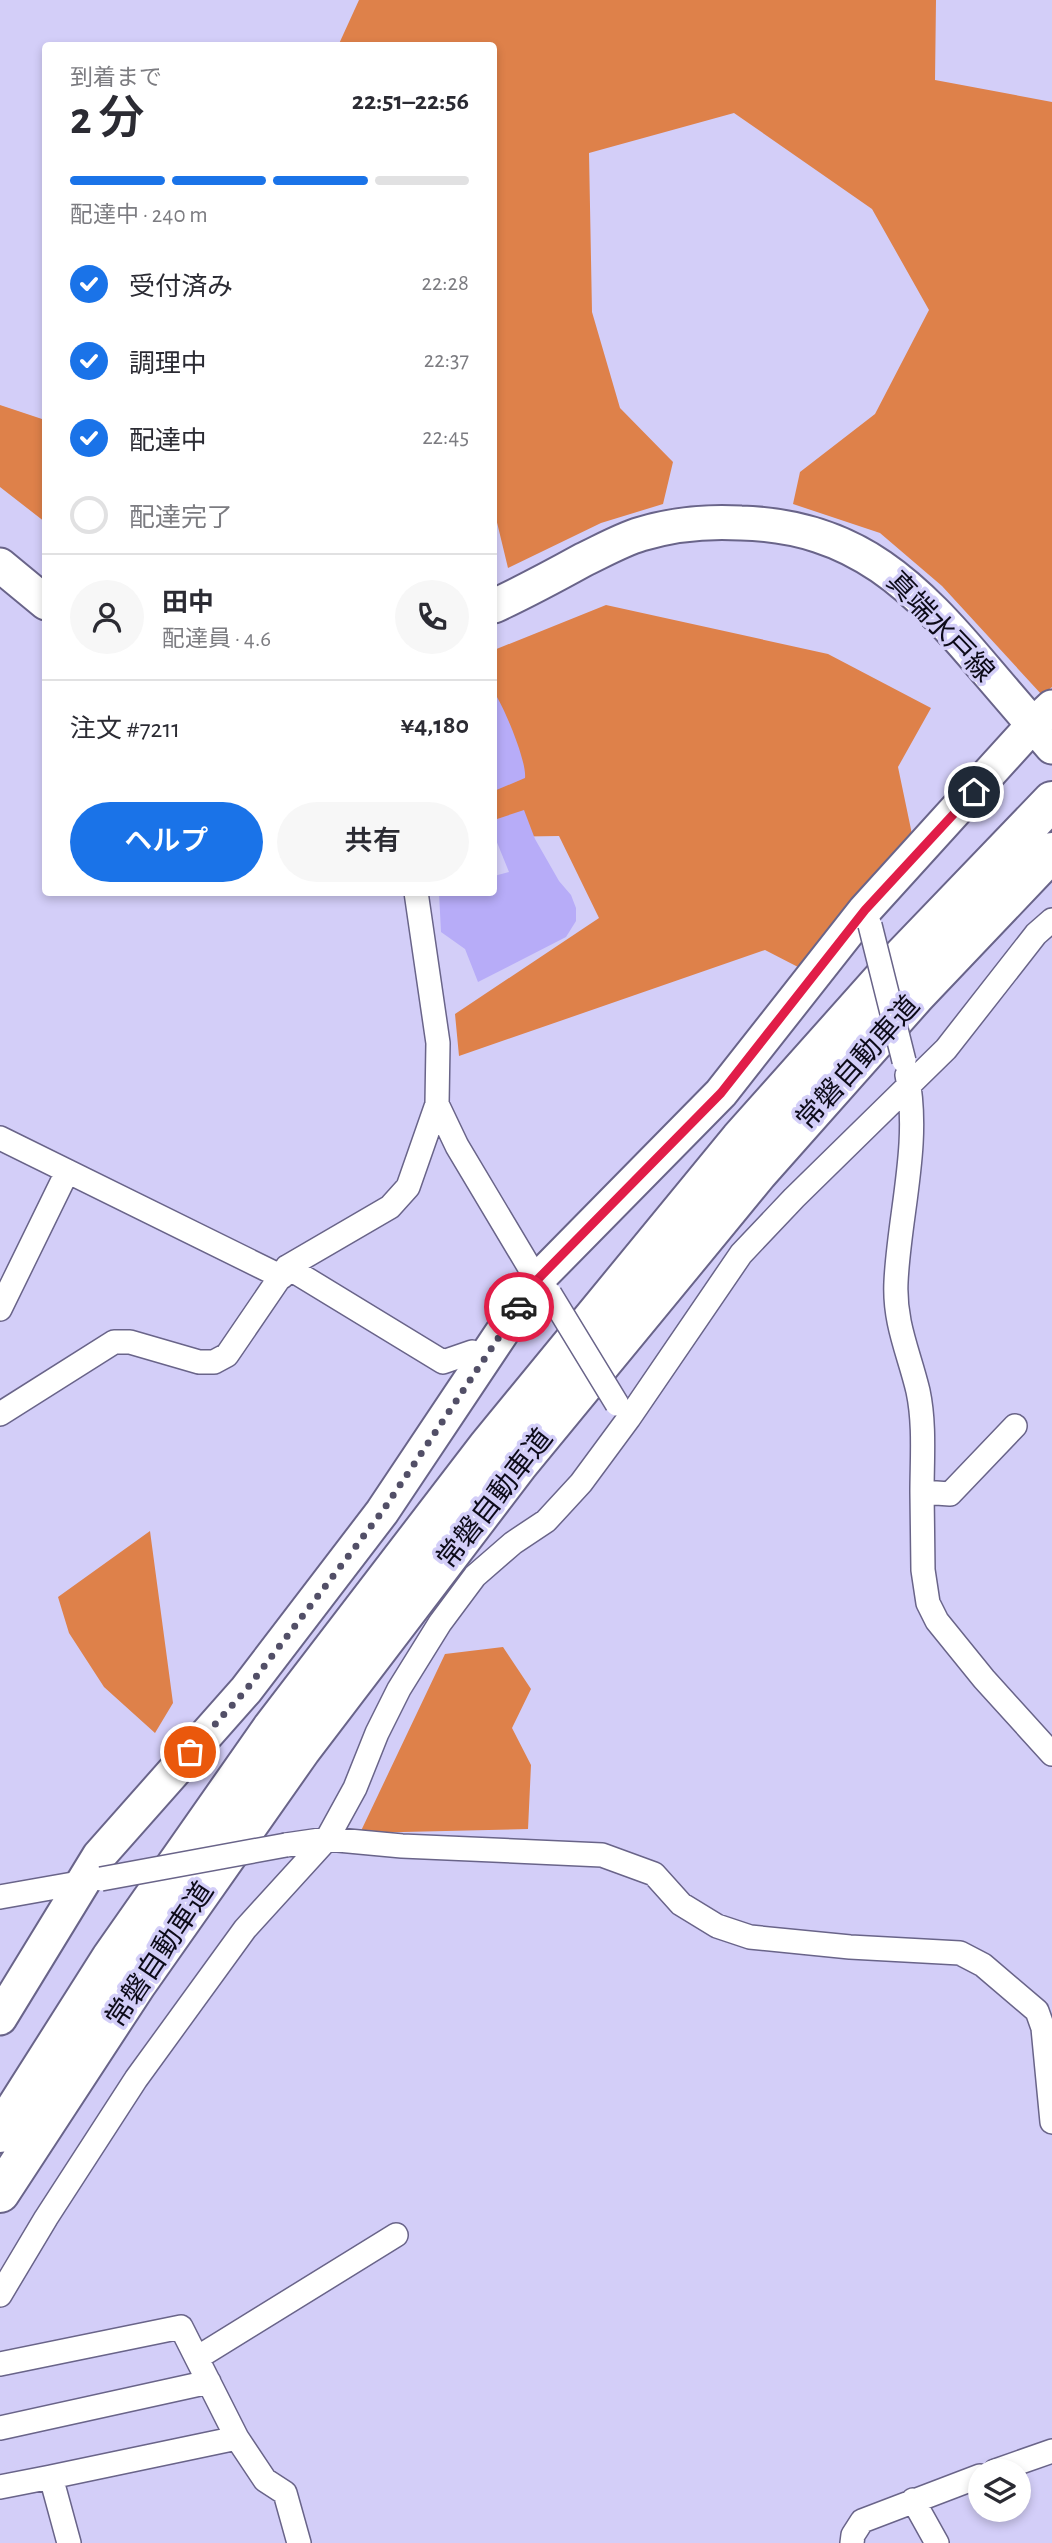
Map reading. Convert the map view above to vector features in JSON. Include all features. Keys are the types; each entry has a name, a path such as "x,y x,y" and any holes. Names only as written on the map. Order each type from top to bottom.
{"highway":[{"name":"常磐自動車道","path":"0,2133 111,1958 272,1728 488,1446 740,1139 904,956 1052,801"},
{"name":"常磐自動車道","path":"0,2193 136,1985 301,1750 518,1465 758,1173 916,995 1052,852"}],"street":[{"name":"真端水戸線","path":"497,605 640,534 693,523 763,523 835,541 880,564 914,590 1046,726"},
{"path":"0,565 42,600"},
{"path":"0,2018 92,1880 99,1856 246,1690 374,1523 485,1359 543,1287 721,1093 868,917 1046,726"},
{"path":"0,1414 114,1342 130,1342 199,1362 214,1362 227,1354 285,1272 390,1207 408,1188 437,1104 438,1043 417,896"},
{"path":"868,917 907,1073 909,1171 896,1282 897,1313 918,1392 922,1429 923,1570 928,1603 937,1621 984,1679 1052,1754"},
{"path":"0,2295 46,2218 144,2068 245,1929 327,1839 355,1788 398,1689 440,1623 475,1576 546,1521 581,1483 623,1411 741,1254 907,1073 946,1049 1036,934 1052,920"},
{"path":"437,1104 457,1146 623,1411"},
{"path":"0,1138 67,1172 285,1272 443,1362 471,1352 485,1359"},
{"path":"0,1309 67,1172"},
{"path":"922,1492 950,1494 1015,1426"},
{"path":"0,1897 327,1839 402,1846 602,1855 654,1874 681,1904 717,1926 750,1937 850,1947 960,1953 983,1965 1045,2009 1043,2028 1052,2122"},
{"path":"197,2358 396,2235"},
{"path":"0,2364 181,2327 237,2438 265,2480 285,2493 299,2543"},
{"path":"0,2428 209,2382"},
{"path":"0,2487 237,2438"},
{"path":"1031,2459 1051,2453"},
{"path":"51,2477 69,2543"},
{"path":"852,2543 852,2535 863,2521 968,2480"},
{"path":"913,2500 937,2543"}],"shaded area":[{"path":"359,0 936,0 935,80 1052,102 1052,687 1042,695 942,586 880,533 793,504 800,472 875,414 929,310 872,209 734,113 589,153 592,312 620,408 673,462 663,504 601,523 508,568 497,522 497,42 340,42"},
{"path":"0,405 42,419 42,520 0,487"},
{"path":"606,605 828,654 931,708 898,767 913,839 855,910 798,967 765,950 459,1056 455,1014 599,918 559,836 497,835 497,649"},
{"path":"497,697 519,747 525,778 497,790"},
{"path":"524,810 535,839 559,881 571,895 576,908 576,921 566,937 478,982 465,949 441,932 439,896 497,896 497,875 509,872 497,842 497,819"},
{"path":"150,1531 173,1703 155,1733 104,1687 69,1633 58,1597"},
{"path":"503,1647 531,1689 512,1728 531,1765 528,1829 360,1833 445,1654"}],"way so far":[{"path":"190,1752 246,1690 382,1512 519,1307"}],"route":[{"path":"519,1307 537,1280 721,1093 865,910 974,792"}]}
